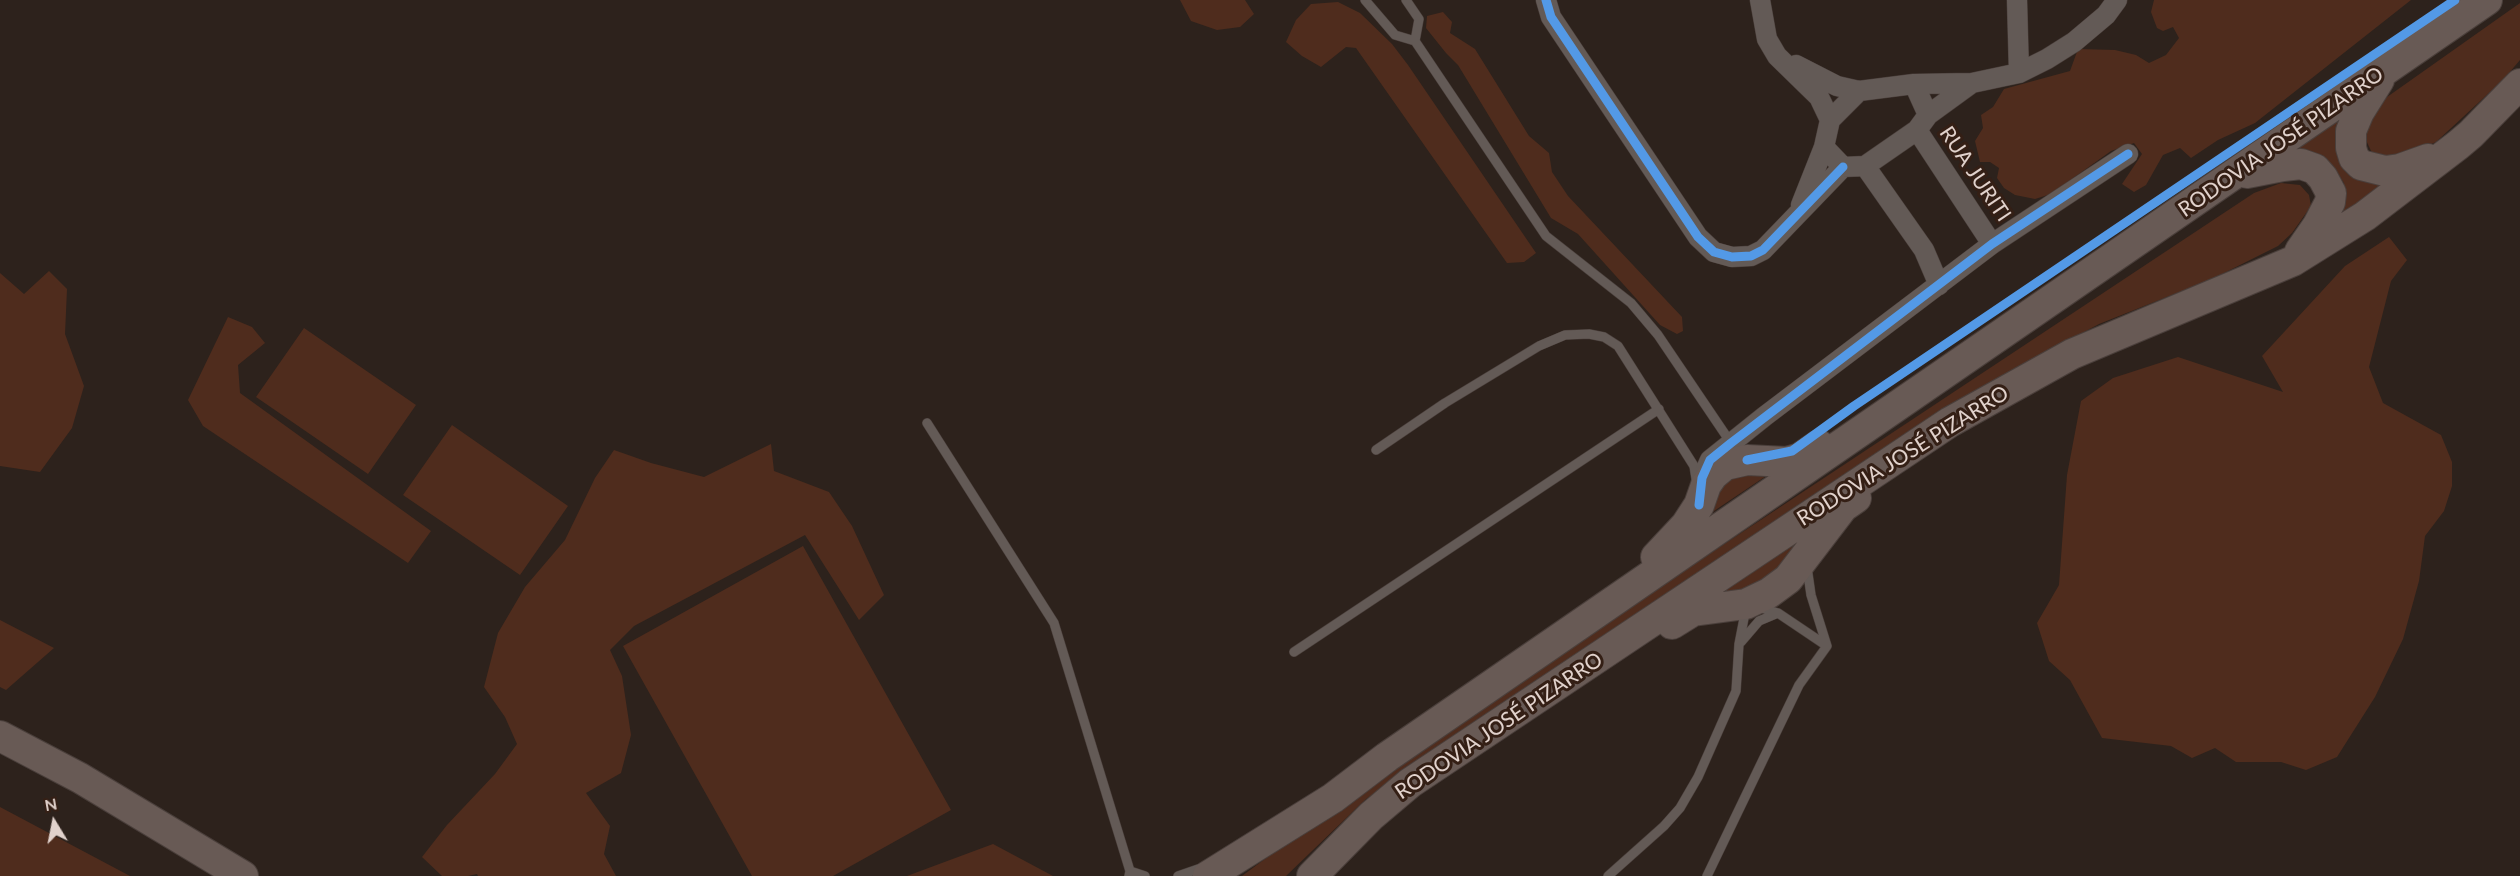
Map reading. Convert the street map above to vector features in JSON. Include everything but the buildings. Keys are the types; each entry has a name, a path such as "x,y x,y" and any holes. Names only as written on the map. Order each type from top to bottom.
{"main road":[{"name":"RODOVIA JOSÉ PIZARRO","path":"1927,386 2487,0"},
{"path":"2386,70 2366,99 2351,131 2350,148 2354,158 2361,165 2385,171 2407,167 2447,152"},
{"name":"RODOVIA JOSÉ PIZARRO","path":"1312,876 1371,816 1410,783 1950,422 2072,354 2293,261 2365,216 2472,134 2520,84"},
{"path":"2232,177 2283,165 2301,164 2315,169 2323,178 2331,194 2330,202 2318,225 2293,261"},
{"path":"1593,616 1625,580 1663,551 1686,525 1699,505 1706,485 1713,475 1739,451 1787,462 1800,458 1854,424 1927,386"},
{"path":"1593,616 1927,386"},
{"path":"1589,664 1625,654 1693,611 1746,604 1769,593 1788,579 1843,507 1879,482 1950,422"},
{"name":"RODOVIA JOSÉ PIZARRO","path":"1213,874 1333,798 1388,757 1593,616"},
{"path":"0,736 80,778 240,873"}],"street":[{"path":"1546,0 1551,17 1698,237 1714,252 1732,257 1751,256 1763,250 1843,167 1865,166 1972,83"},
{"path":"1760,0 1767,39 1777,56 1819,97 1830,120"},
{"path":"2018,0 2019,73"},
{"path":"1777,56 1837,86 1859,91 1914,84 1972,83 2019,73 2048,60 2106,15 2117,0"},
{"name":"RUA JURITI","path":"1914,84 1922,122 1992,244"},
{"path":"1796,216 1824,147 1830,120 1859,91"},
{"path":"1824,147 1843,167"},
{"path":"1699,505 1702,464 1729,457 1739,451 1939,285 1992,244 2128,154"},
{"path":"1865,166 1924,250 1939,285"}],"lane":[{"path":"1365,0 1395,35 1415,41 1546,236 1631,303 1659,335 1739,451"},
{"path":"1406,0 1419,20 1415,41"},
{"path":"1376,450 1445,403 1539,346 1565,335 1589,334 1604,337 1618,346 1659,409 1702,464"},
{"path":"1294,652 1659,409"},
{"path":"927,423 1054,622 1129,873 1145,876"},
{"path":"1805,559 1811,595 1827,646"},
{"path":"1608,876 1664,826 1680,808 1698,777 1736,691 1739,644 1746,604 1778,613 1827,646"},
{"path":"1739,644 1760,621 1778,613"},
{"path":"1707,876 1799,685 1827,646"},
{"path":"1178,876 1247,852"}],"shaded area":[{"path":"1180,0 1245,0 1254,14 1240,27 1217,30 1191,21"},
{"path":"2154,0 2411,0 2255,123 2218,140 2191,158 2180,148 2163,155 2146,185 2134,192 2122,184 2142,154 2134,143 2111,151 2051,194 2035,199 2015,195 2004,188 1997,178 1999,168 1990,162 1980,162 1975,141 1983,128 1981,115 1993,107 2004,89 2070,71 2078,49 2115,50 2136,55 2149,63 2166,55 2179,38 2173,27 2163,31 2157,28 2151,12"},
{"path":"1338,2 1360,13 1392,44 1536,253 1524,262 1507,263 1356,48 1346,47 1321,67 1302,56 1286,42 1296,20 1311,4"},
{"path":"2520,3 2520,60 2503,80 2436,142 2406,155 2386,158 2372,153 2366,140 2366,123 2380,102"},
{"path":"1443,12 1452,22 1450,33 1475,49 1529,136 1549,153 1552,172 1568,196 1682,317 1683,331 1677,334 1660,325 1578,234 1551,218 1458,65 1426,28 1427,16"},
{"path":"2354,107 2340,153 2412,171 2342,214 2344,183 2337,172 2289,152"},
{"path":"2281,183 2300,185 2309,195 2311,206 2292,233 2278,246 2212,279 2099,324 2001,377 1366,799 1286,876 1242,876 1391,765 2254,193"},
{"path":"2389,237 2407,260 2391,281 2369,367 2383,403 2441,435 2452,462 2452,486 2444,511 2425,536 2419,581 2403,639 2375,697 2337,757 2306,770 2281,762 2236,762 2215,748 2192,758 2171,746 2102,738 2070,680 2049,661 2037,623 2059,585 2067,475 2081,401 2113,378 2178,357 2283,392 2262,356 2345,266"},
{"path":"49,271 67,289 65,334 84,386 72,428 40,472 0,466 0,273 24,294"},
{"path":"228,317 252,327 265,343 238,365 240,393 431,531 408,563 203,426 188,400"},
{"path":"304,328 416,405 368,474 256,397"},
{"path":"452,425 568,506 520,575 403,495"},
{"path":"771,444 774,471 829,492 852,526 884,595 859,620 805,535 634,626 610,650 622,676 631,735 621,773 586,793 610,826 604,854 616,876 478,876 477,874 442,876 422,857 447,825 495,774 517,744 505,717 484,687 498,633 525,587 565,540 595,478 614,450 651,463 704,477"},
{"path":"1772,472 1711,513 1724,475"},
{"path":"1814,526 1788,571 1730,594 1717,592"},
{"path":"803,546 951,810 833,876 752,876 623,646"},
{"path":"0,620 54,648 6,690 0,687"},
{"path":"0,807 130,876 0,876"},
{"path":"993,844 1053,876 907,876 915,873"}],"cycle path":[{"path":"1546,0 1551,17 1698,237 1714,252 1732,257 1751,256 1763,250 1843,167"},
{"path":"1747,460 1792,451 1854,406 2455,0"},
{"path":"1699,505 1702,478 1710,460 1992,244 2128,154"}]}
